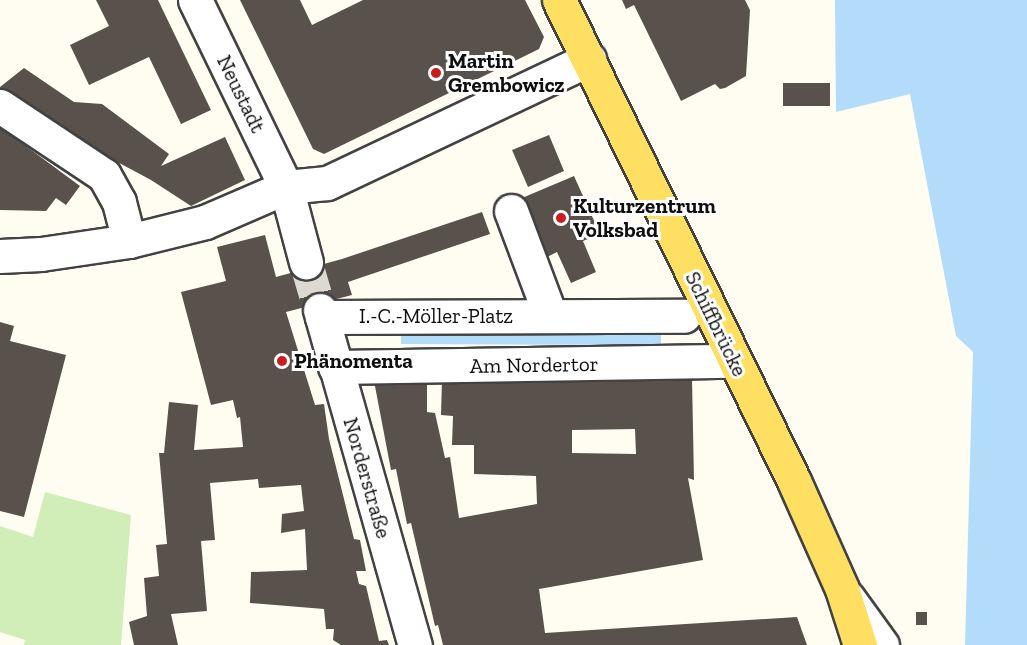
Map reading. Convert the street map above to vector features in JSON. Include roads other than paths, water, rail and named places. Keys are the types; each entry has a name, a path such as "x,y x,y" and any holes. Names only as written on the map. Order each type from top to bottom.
{"main road":[{"name":"Schiffbrücke","path":"559,0 733,361 794,481 842,589 860,645"}],"street":[{"name":"Neustadt","path":"195,0 286,187"},
{"path":"0,256 41,254 129,241 205,222 286,187 327,183 589,59"},
{"path":"0,106 104,175 119,202 129,241"},
{"path":"286,187 306,262"},
{"name":"I.-C.-Möller-Platz","path":"512,212 550,315"},
{"name":"I.-C.-Möller-Platz","path":"321,314 684,316"},
{"name":"Norderstraße","path":"321,314 415,645"},
{"name":"Am Nordertor","path":"335,367 733,361"},
{"name":"Schiffbrücke","path":"842,589 882,645"}],"water":[{"path":"835,0 1027,0 1027,645 965,645 973,352 956,336 910,94 836,112"},
{"path":"401,333 661,333 661,345 401,344"}],"tunnel":[{"path":"306,262 320,310"}],"place":[{"name":"Martin Grembowicz","path":"436,73"},
{"name":"Kulturzentrum Volksbad","path":"561,218"},
{"name":"Phänomenta","path":"282,361"}]}
